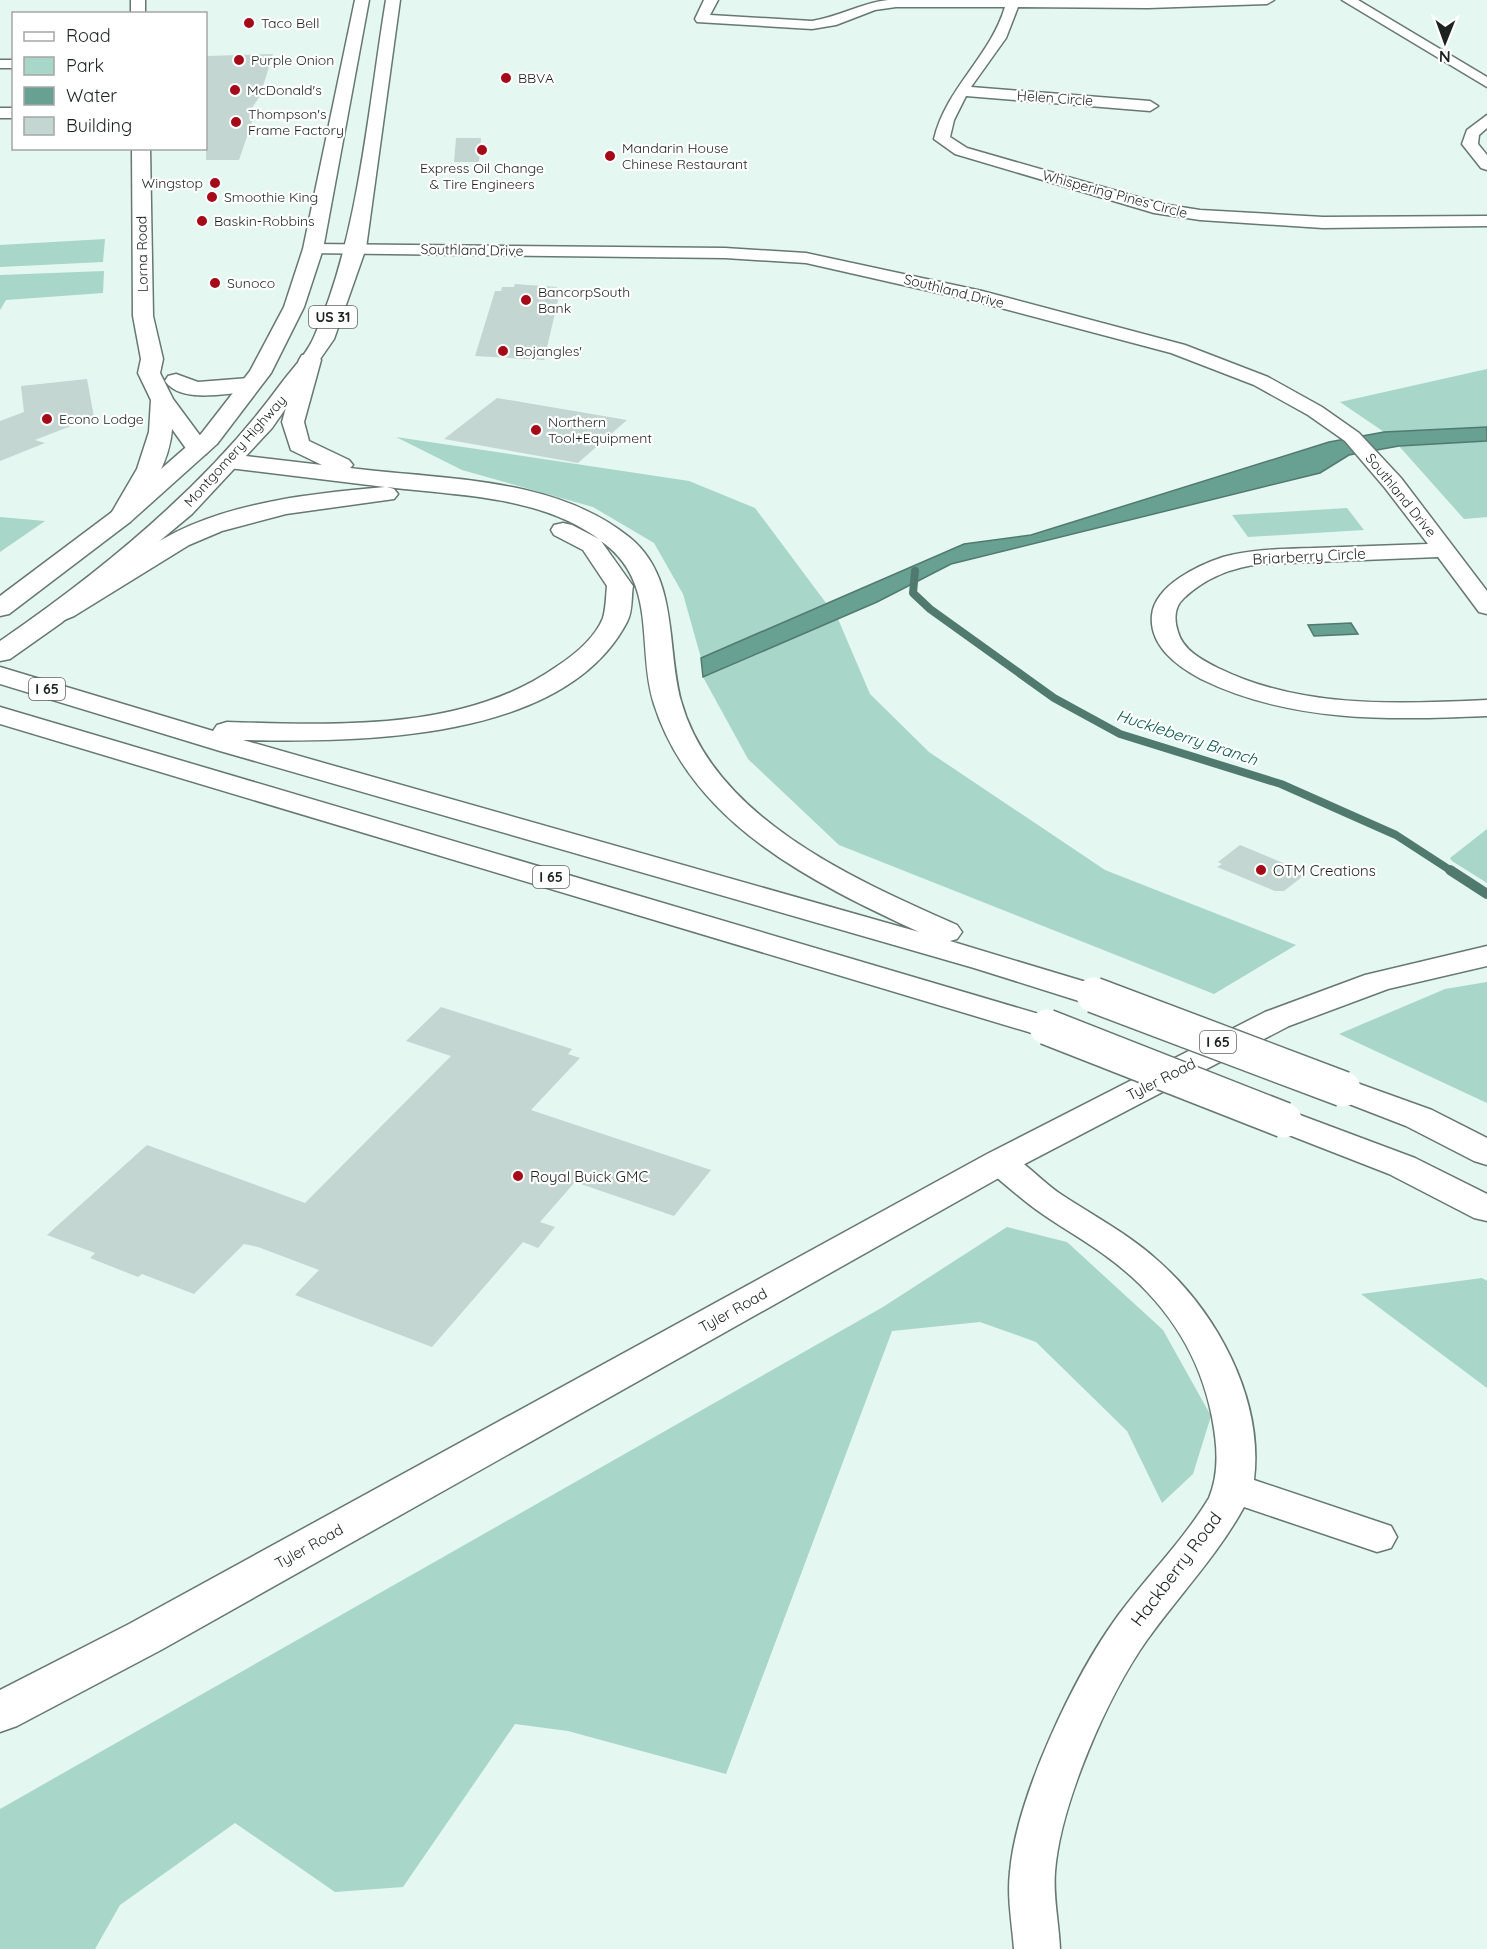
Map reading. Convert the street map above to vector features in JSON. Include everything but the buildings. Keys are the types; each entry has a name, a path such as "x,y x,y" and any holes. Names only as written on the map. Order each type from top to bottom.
{"main road":[{"name":"Montgomery Highway","path":"0,608 121,518 203,444 260,373 291,313 313,249 348,60 362,0"},
{"name":"Montgomery Highway","path":"0,653 52,617 183,509 264,423 324,339 356,249 393,0"},
{"name":"Lorna Road","path":"141,150 143,316 152,359 169,391 203,444 225,466"},
{"path":"310,360 293,422 299,445 328,461 396,487"},
{"path":"121,518 151,464 160,436 159,411 169,391 249,385"},
{"path":"181,730 314,733 387,729 474,715 533,694 586,661 615,620 620,586 592,545 550,523 496,505 396,487 225,466"},
{"path":"52,617 75,606 189,536 242,518 332,498 396,487 495,492 529,500 583,518 622,544 645,571 652,591 667,700 676,728 711,782 780,847 804,862 867,897 1079,990"},
{"name":"I 65","path":"0,675 181,730 1079,990 1419,1118 1487,1153"},
{"name":"I 65","path":"0,715 868,971 1047,1027 1402,1166 1487,1209"},
{"name":"Tyler Road","path":"0,1712 145,1637 1000,1162 1277,1019 1377,981 1487,956"}],"street":[{"path":"711,0 702,19 812,25 846,17 872,6 928,1 1189,4 1267,0"},
{"path":"1349,0 1487,83"},
{"name":"Whispering Pines Circle","path":"1013,3 999,35 961,91 944,121 942,139 961,151 1160,209 1236,220 1487,221"},
{"name":"Helen Circle","path":"961,91 1150,106"},
{"path":"1487,120 1472,133 1470,144 1487,165"},
{"name":"Southland Drive","path":"313,249 724,252 806,258 851,266 1178,349 1261,381 1315,411 1352,437 1393,483 1487,607"},
{"name":"Briarberry Circle","path":"1444,550 1265,557 1232,562 1213,568 1175,594 1164,606 1164,631 1176,651 1210,674 1229,683 1284,700 1357,711 1487,708"},
{"path":"1462,574 1487,573"},
{"name":"Hackberry Road","path":"1000,1162 1049,1203 1131,1257 1155,1278 1176,1302 1212,1355 1225,1389 1234,1431 1236,1466 1233,1488 1219,1515 1131,1630 1097,1683 1069,1746 1037,1833 1032,1867 1037,1949"},
{"path":"1233,1488 1377,1537"}],"green space":[{"path":"105,239 103,262 0,267 0,245"},
{"path":"104,271 103,293 6,300 0,310 0,275"},
{"path":"1487,369 1487,427 1384,432 1340,402"},
{"path":"396,437 689,481 755,508 826,603 701,658 683,594 654,543 593,507 462,470"},
{"path":"1487,441 1487,517 1464,519 1399,446"},
{"path":"1347,508 1364,530 1248,537 1232,515"},
{"path":"0,517 45,521 0,552"},
{"path":"838,619 870,694 929,752 1105,870 1296,945 1214,994 839,845 748,759 703,677"},
{"path":"1487,829 1487,883 1450,858"},
{"path":"1487,982 1487,1103 1339,1034 1445,989"},
{"path":"1007,1227 1067,1242 1163,1330 1211,1416 1193,1474 1162,1503 1127,1431 1036,1342 980,1322 892,1331 726,1774 568,1731 515,1724 403,1887 335,1892 235,1823 120,1905 95,1949 0,1949 0,1809 883,1307"},
{"path":"1482,1278 1487,1281 1487,1388 1361,1294"}],"water":[{"path":"1487,427 1487,441 1399,446 1349,455 1320,473 951,564 877,602 703,677 701,658 964,544 1031,535 1329,442 1384,432"},
{"path":"1351,623 1358,634 1314,636 1308,625"}],"waterway":[{"name":"Huckleberry Branch","path":"915,571 913,593 930,609 1054,698 1120,734 1281,784 1396,835 1453,872"},
{"name":"Huckleberry Branch","path":"1450,870 1487,894"}],"place":[{"name":"Taco Bell","path":"249,23"},
{"name":"Purple Onion","path":"239,60"},
{"name":"BBVA","path":"506,78"},
{"name":"McDonald's","path":"235,90"},
{"name":"Thompson's Frame Factory","path":"236,122"},
{"name":"Express Oil Change & Tire Engineers","path":"482,150"},
{"name":"Mandarin House Chinese Restaurant","path":"610,156"},
{"name":"Wingstop","path":"215,183"},
{"name":"Smoothie King","path":"212,197"},
{"name":"Baskin-Robbins","path":"202,221"},
{"name":"Sunoco","path":"215,283"},
{"name":"BancorpSouth Bank","path":"526,300"},
{"name":"Bojangles'","path":"503,351"},
{"name":"Econo Lodge","path":"47,419"},
{"name":"Northern Tool+Equipment","path":"536,430"},
{"name":"OTM Creations","path":"1261,870"},
{"name":"Royal Buick GMC","path":"518,1176"}]}
